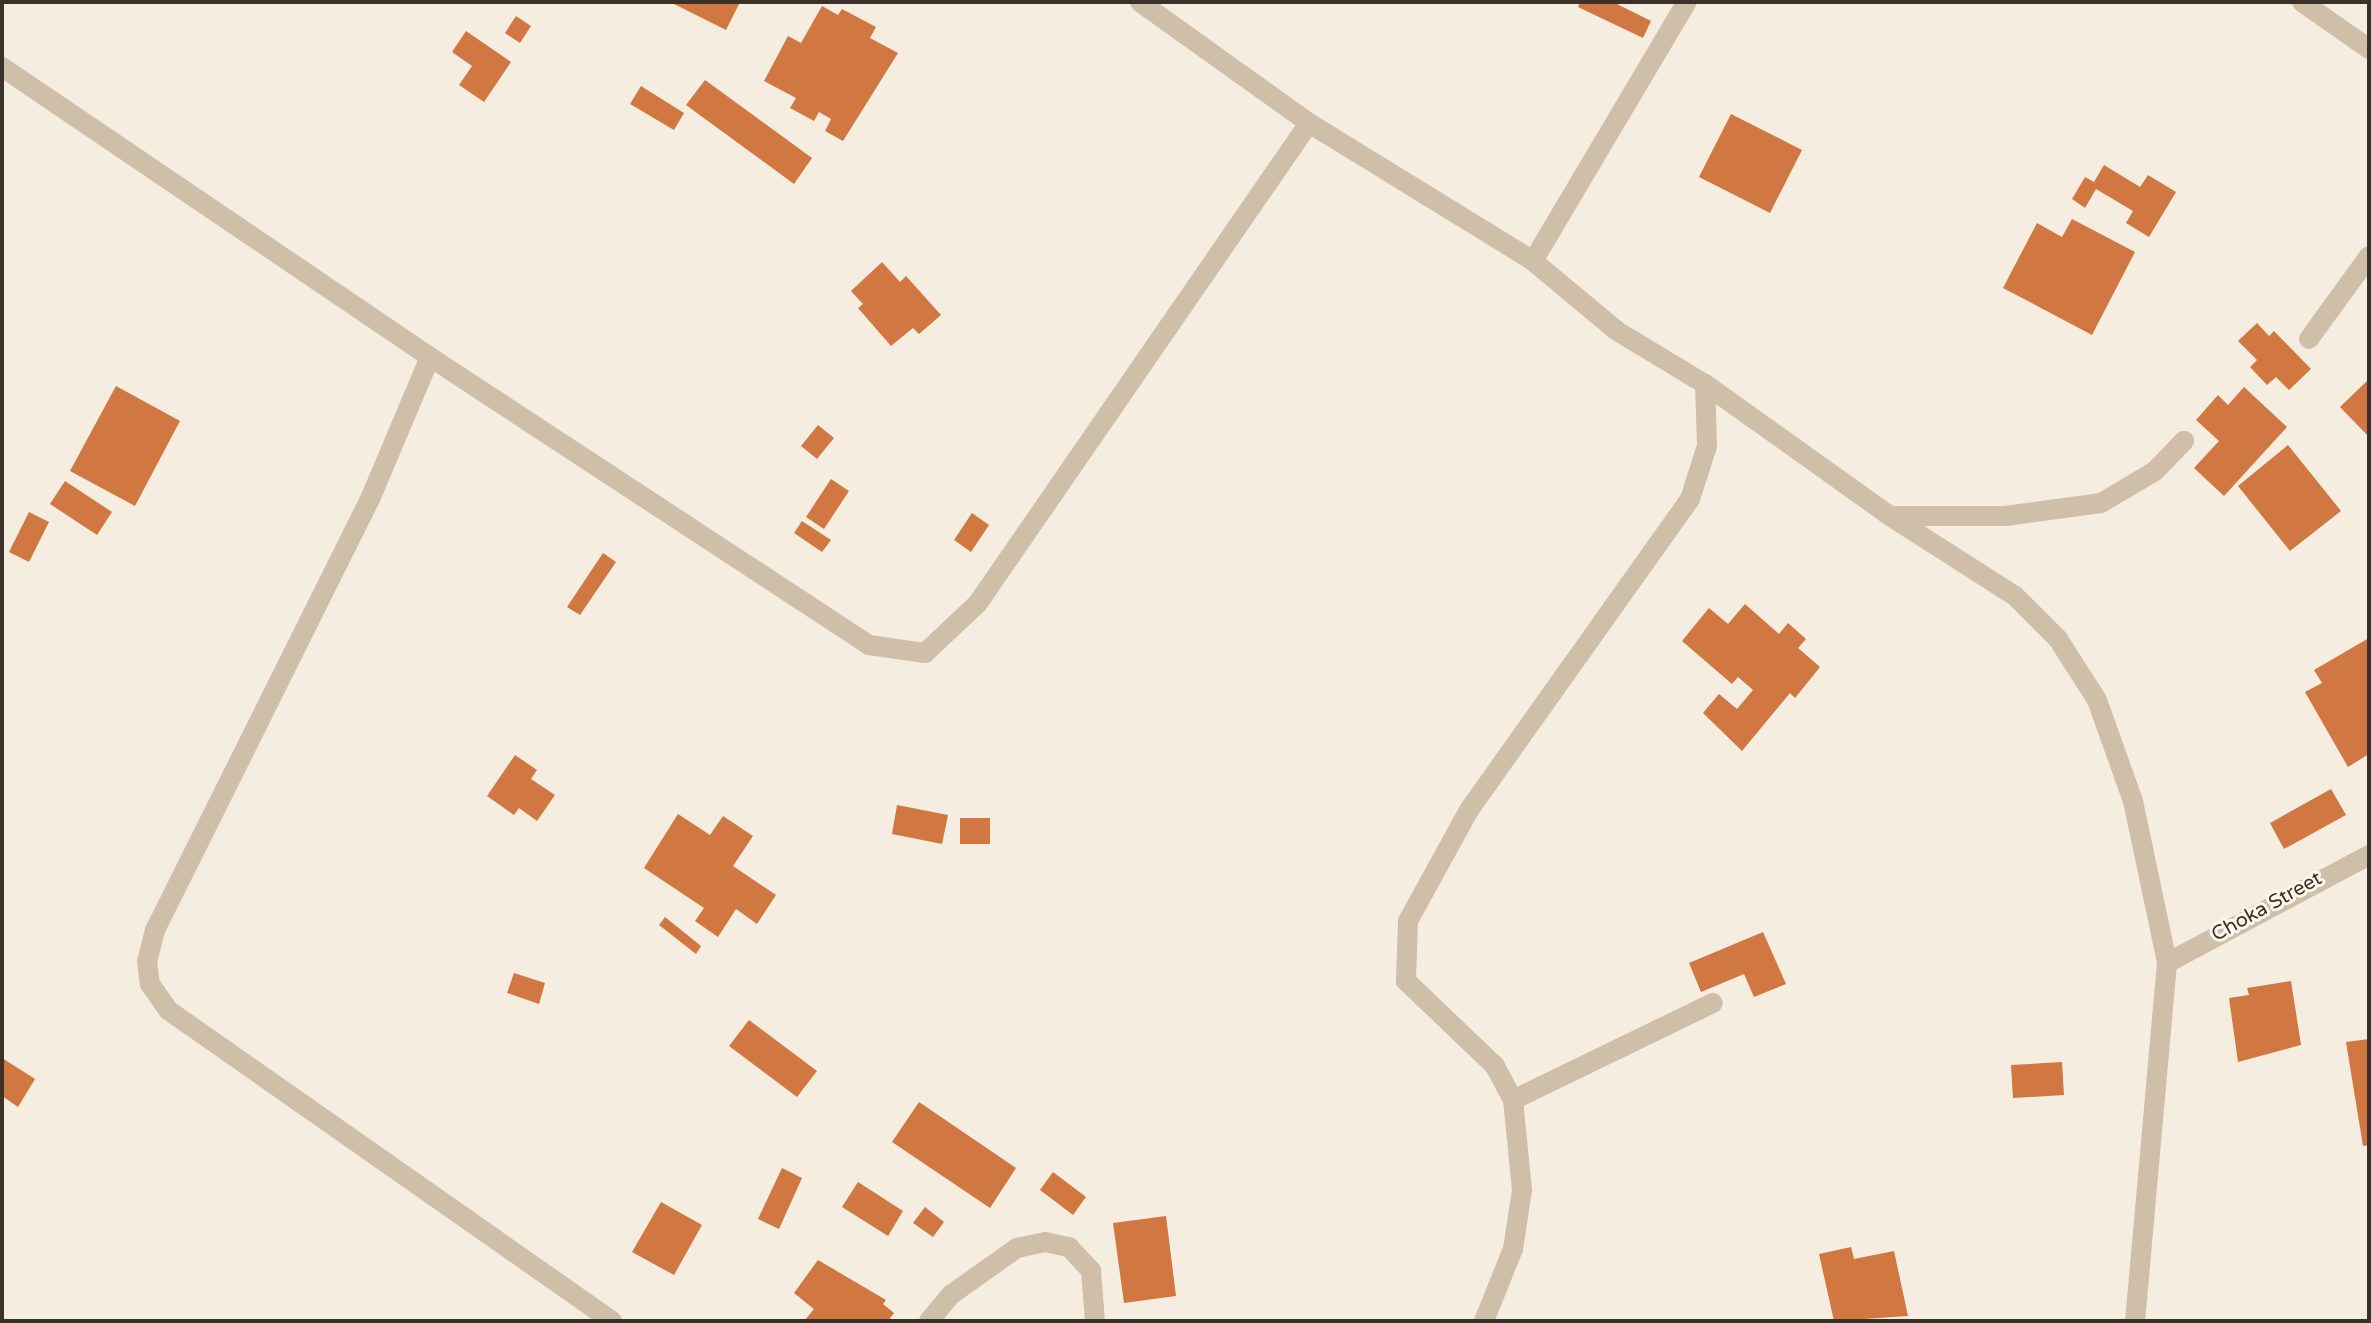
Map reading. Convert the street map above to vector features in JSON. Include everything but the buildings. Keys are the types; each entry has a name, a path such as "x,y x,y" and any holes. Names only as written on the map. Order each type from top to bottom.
{"street":[{"path":"1140,2 1309,123 1533,261 1617,331 1705,384 1890,516 2015,596 2058,639 2097,700 2133,801 2167,963 2135,1321"},
{"path":"1533,261 1687,2"},
{"path":"2302,2 2369,49"},
{"path":"2,67 430,357 869,645 925,653 978,603 1309,123"},
{"path":"2309,339 2369,256"},
{"path":"430,357 371,497 155,930 147,961 150,984 168,1010 612,1321"},
{"path":"1484,1321 1513,1249 1522,1190 1513,1100 1494,1065 1406,981 1408,921 1469,810 1690,499 1707,446 1705,384"},
{"path":"1890,516 2005,516 2101,503 2155,471 2184,441"},
{"name":"Choka Street","path":"2167,963 2369,855"},
{"path":"1513,1100 1713,1003"},
{"path":"929,1321 952,1294 1017,1248 1045,1242 1069,1247 1091,1271 1095,1321"}]}
